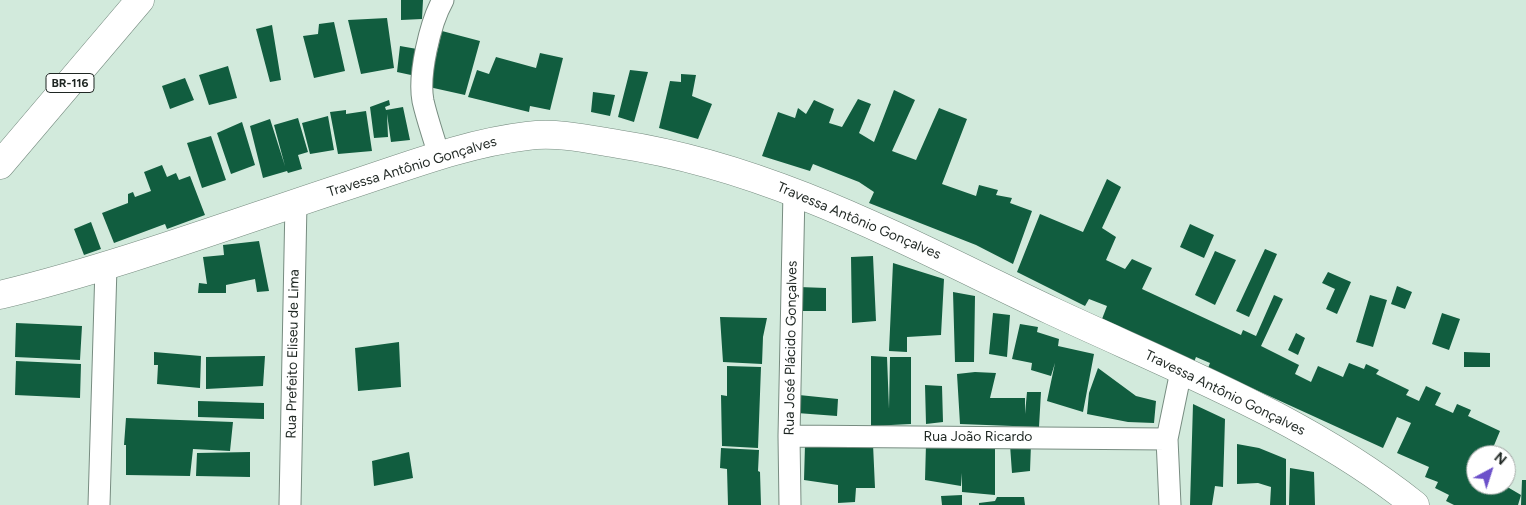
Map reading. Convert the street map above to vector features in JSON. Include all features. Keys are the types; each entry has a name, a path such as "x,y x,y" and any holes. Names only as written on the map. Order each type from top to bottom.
{"main road":[{"name":"BR-116","path":"0,165 140,0"},
{"name":"Travessa Antônio Gonçalves","path":"0,295 106,267 439,156 500,140 532,135 562,135 641,148 721,167 794,191 918,245 1264,410 1367,468 1415,505"}],"street":[{"path":"439,156 423,99 424,70 432,24 443,0"},
{"name":"Rua José Plácido Gonçalves","path":"790,505 789,436 794,191"},
{"name":"Rua Prefeito Eliseu de Lima","path":"290,505 296,203"},
{"path":"99,505 106,267"},
{"path":"1170,505 1167,439 1180,371"},
{"name":"Rua João Ricardo","path":"789,436 1167,439"}],"building":[{"path":"401,0 423,0 422,19 401,20"},
{"path":"387,18 394,68 361,74 348,20"},
{"path":"334,22 345,71 314,78 303,36 318,34 319,24"},
{"path":"272,25 281,80 270,82 256,29"},
{"path":"442,31 480,41 465,95 429,87"},
{"path":"400,46 417,49 411,75 397,72"},
{"path":"540,53 563,58 550,110 530,106 529,112 468,97 477,70 489,74 496,57 536,68"},
{"path":"228,66 237,98 209,105 199,75"},
{"path":"630,70 648,72 634,122 618,117"},
{"path":"681,74 696,75 692,96 712,104 698,139 659,128 670,81 681,82"},
{"path":"185,78 194,100 170,109 162,86"},
{"path":"894,90 915,100 892,151 916,160 939,108 967,119 942,184 976,196 979,185 998,190 996,195 1012,198 1010,203 1032,211 1013,264 976,245 869,203 874,192 859,182 813,164 810,171 762,156 778,112 795,118 798,108 806,114 814,100 834,109 829,123 842,127 858,99 871,104 859,133 874,142"},
{"path":"593,92 615,95 610,116 591,112"},
{"path":"389,100 390,105 385,107 386,110 403,107 410,140 391,142 387,114 388,137 374,138 370,107"},
{"path":"346,110 346,114 366,111 372,151 338,154 330,112"},
{"path":"328,116 334,150 310,154 302,123"},
{"path":"298,118 308,152 298,155 302,169 263,178 250,126 270,119 285,166 274,125"},
{"path":"242,122 255,165 231,174 217,133"},
{"path":"211,136 226,180 202,188 187,143"},
{"path":"162,165 167,177 176,173 179,180 190,176 205,215 167,229 165,224 114,243 102,213 128,203 128,194 133,192 135,197 151,191 144,172"},
{"path":"1107,179 1121,187 1102,228 1116,237 1106,260 1125,269 1132,259 1152,268 1142,289 1241,335 1243,330 1256,336 1274,295 1283,299 1261,346 1299,365 1295,374 1311,382 1318,366 1343,377 1349,363 1364,369 1366,364 1379,370 1376,374 1409,390 1406,395 1419,401 1426,386 1441,393 1435,405 1453,413 1457,404 1471,410 1468,416 1500,431 1494,445 1466,445 1466,495 1516,495 1516,492 1521,495 1518,505 1454,505 1446,501 1449,495 1435,488 1438,482 1425,477 1429,467 1397,453 1411,423 1397,417 1383,448 1208,368 1210,363 1196,357 1194,362 1102,319 1107,306 1089,299 1085,306 1017,272 1040,214 1083,232"},
{"path":"91,222 101,249 84,255 74,229"},
{"path":"1190,224 1214,235 1204,258 1180,247"},
{"path":"259,241 269,291 257,292 255,279 226,285 226,293 198,293 199,283 207,284 203,257 224,255 223,245"},
{"path":"1265,249 1277,254 1249,317 1236,311"},
{"path":"1215,251 1236,260 1215,305 1195,295"},
{"path":"873,256 876,321 852,323 851,257"},
{"path":"893,263 944,279 941,335 907,337 907,352 889,351"},
{"path":"1328,272 1351,282 1337,314 1326,309 1335,289 1322,283"},
{"path":"1397,286 1412,292 1405,309 1391,304"},
{"path":"799,287 826,288 826,311 799,311"},
{"path":"953,292 975,296 974,362 955,362"},
{"path":"1370,295 1387,300 1373,347 1356,342"},
{"path":"993,313 1010,315 1007,357 989,354"},
{"path":"1442,313 1460,319 1449,350 1432,344"},
{"path":"720,317 767,318 763,337 762,364 723,362"},
{"path":"16,323 82,326 80,360 15,357"},
{"path":"1020,324 1038,327 1037,332 1059,339 1058,346 1094,354 1083,412 1047,401 1055,363 1051,376 1031,370 1032,363 1012,359"},
{"path":"1296,333 1305,338 1298,355 1288,350"},
{"path":"399,342 401,387 358,391 355,348"},
{"path":"154,352 201,356 200,388 157,384 158,365 154,365"},
{"path":"1464,352 1490,353 1490,367 1464,367"},
{"path":"265,356 263,386 206,389 206,357"},
{"path":"871,356 887,357 889,409 890,357 911,357 911,424 871,426"},
{"path":"16,361 81,364 80,398 15,395"},
{"path":"727,366 761,367 758,448 722,446 721,395 727,396"},
{"path":"1098,368 1136,396 1156,401 1154,423 1128,422 1087,414 1089,393"},
{"path":"975,372 996,373 990,398 1025,398 1025,414 1027,392 1041,392 1039,427 960,424 957,374"},
{"path":"925,385 942,386 943,422 926,424"},
{"path":"799,395 838,399 837,416 797,413"},
{"path":"198,401 264,403 264,419 198,417"},
{"path":"1193,404 1225,419 1223,487 1215,486 1212,505 1190,505"},
{"path":"126,418 233,422 230,451 193,449 190,476 126,475 126,445 124,445"},
{"path":"873,444 875,488 856,488 855,502 838,503 838,485 804,480 805,445"},
{"path":"926,444 995,446 995,495 962,492 962,473 961,486 925,480"},
{"path":"1031,444 1030,471 1012,473 1010,445"},
{"path":"1237,444 1259,448 1286,459 1286,505 1270,505 1271,487 1258,483 1237,484"},
{"path":"721,448 759,450 758,471 760,472 761,505 728,505 727,469 720,468"},
{"path":"250,452 250,477 196,476 197,453"},
{"path":"409,452 413,478 374,486 372,461"},
{"path":"1290,468 1314,472 1315,505 1289,505"},
{"path":"1522,480 1526,480 1526,505 1521,505"},
{"path":"962,495 962,505 942,505 941,496"},
{"path":"997,497 1024,497 1025,505 979,505 979,503 995,501"}]}
